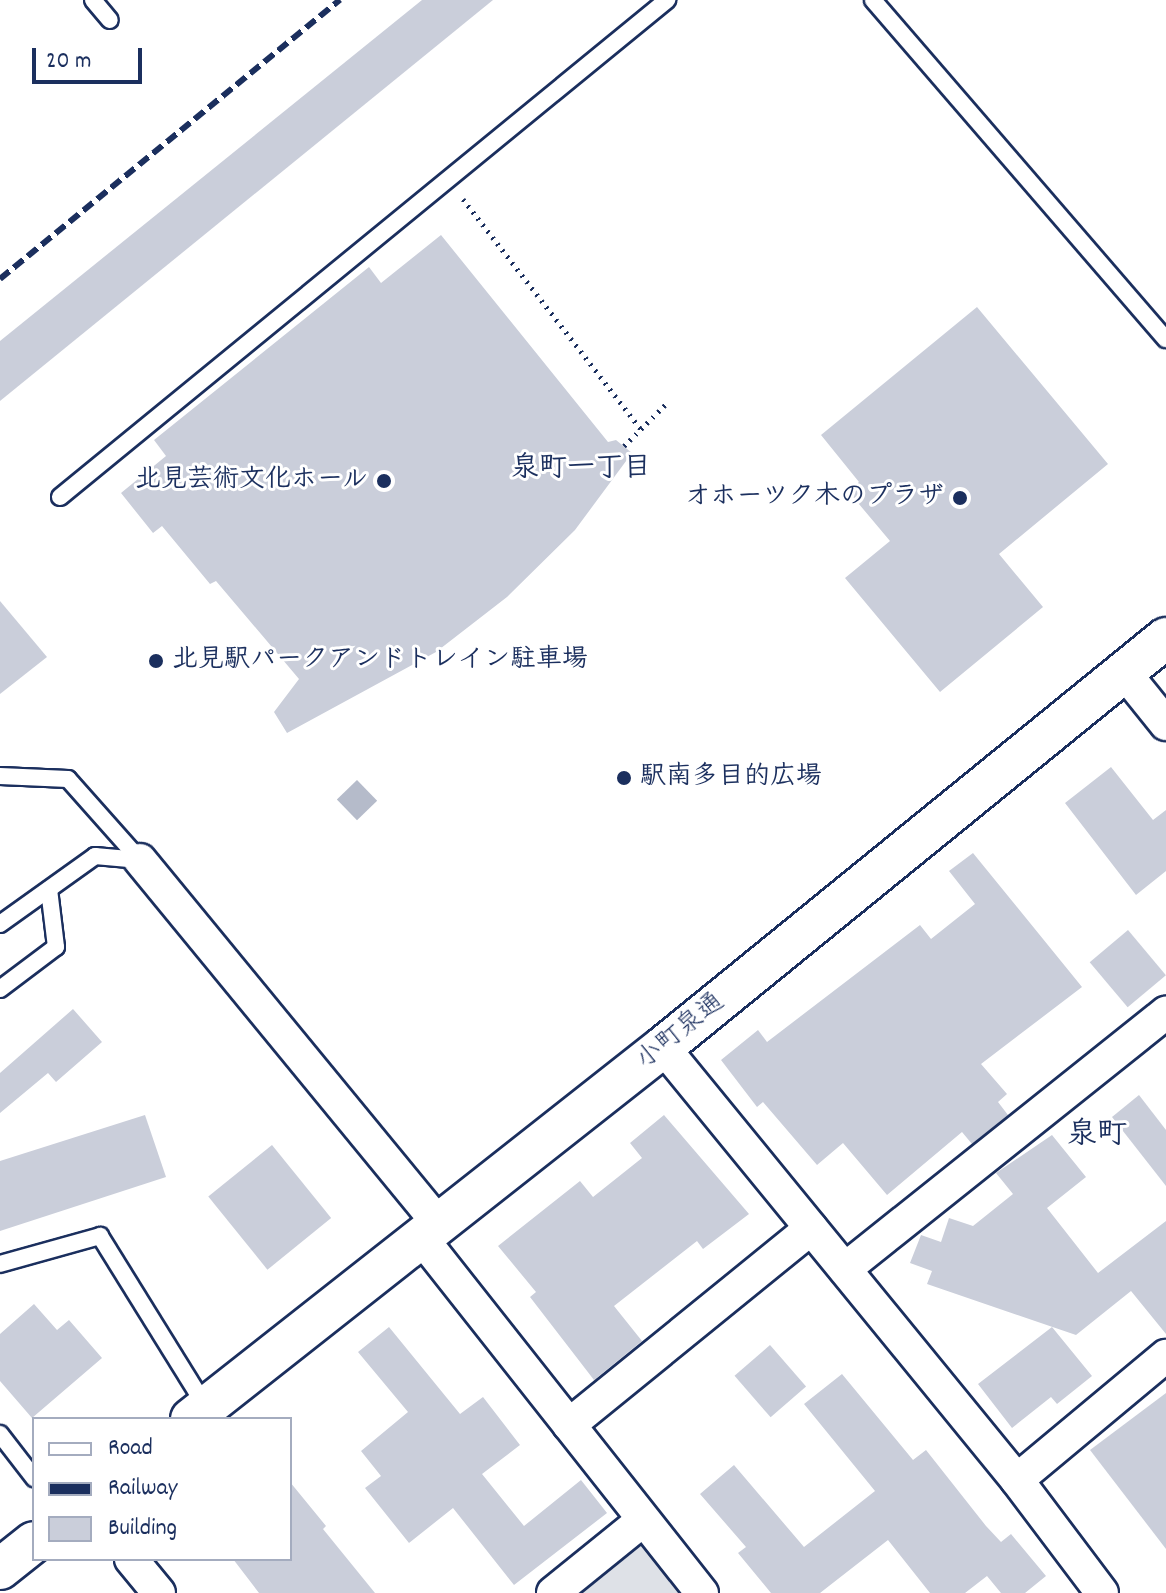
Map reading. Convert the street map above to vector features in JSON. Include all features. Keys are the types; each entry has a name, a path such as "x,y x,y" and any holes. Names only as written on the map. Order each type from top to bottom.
{"street":[{"name":"小町泉通","path":"198,1413 663,1047 1166,638"},
{"path":"1124,672 1166,724"},
{"path":"140,860 429,1229 569,1425 702,1593"},
{"path":"845,1269 1166,1013"},
{"path":"663,1047 1017,1480 1093,1590"},
{"path":"569,1425 811,1228"},
{"path":"1017,1480 1166,1356"},
{"path":"553,1593 643,1520"},
{"path":"0,1569 32,1544"},
{"path":"133,1561 159,1593"}],"lane":[{"path":"93,0 110,20"},
{"path":"60,497 667,0"},
{"path":"873,0 1166,339"},
{"path":"0,776 68,779 140,860"},
{"path":"0,924 95,856 140,860"},
{"path":"0,989 56,947 49,889"},
{"path":"0,1264 100,1236 198,1413"},
{"path":"0,1434 32,1475"}],"path":[{"path":"448,180 641,429"},
{"path":"624,446 669,401"}],"shaded area":[{"path":"639,1542 679,1593 578,1593"}],"water":[{"path":"357,780 377,801 357,820 337,799"}],"building":[{"path":"422,0 493,0 0,401 0,341"},
{"name":"北見芸術文化ホール","path":"441,235 608,442 616,440 632,453 575,530 507,597 436,652 287,733 274,712 299,679 216,581 210,584 162,526 153,533 121,493 166,456 154,440 369,267 381,283"},
{"name":"オホーツク木のプラザ","path":"977,307 1108,464 999,554 1043,607 940,692 845,578 890,541 848,491 859,482 821,435"},
{"path":"0,601 47,657 0,694"},
{"path":"1111,767 1153,820 1166,810 1166,871 1136,895 1065,803"},
{"path":"973,853 1082,987 981,1064 1007,1094 998,1102 1008,1115 972,1144 962,1132 887,1195 843,1143 817,1165 763,1102 757,1107 721,1060 758,1030 767,1042 920,925 931,939 975,904 949,871"},
{"path":"1128,930 1166,975 1128,1007 1090,962"},
{"path":"73,1009 102,1042 56,1082 48,1073 0,1113 0,1073"},
{"path":"1139,1095 1166,1130 1166,1186 1112,1117"},
{"path":"145,1115 166,1177 0,1231 0,1161"},
{"path":"664,1115 749,1214 703,1249 697,1241 614,1306 642,1341 594,1380 530,1297 536,1292 498,1246 580,1181 593,1197 642,1158 630,1143"},
{"path":"1052,1135 1086,1177 1047,1208 1098,1273 1166,1221 1166,1334 1131,1291 1076,1335 927,1284 932,1271 910,1263 921,1235 941,1242 949,1218 973,1226 1013,1194 996,1173"},
{"path":"272,1145 331,1218 267,1270 208,1197"},
{"path":"34,1304 57,1330 69,1320 102,1358 32,1418 0,1381 0,1334"},
{"path":"389,1327 460,1414 483,1397 520,1445 482,1474 524,1526 581,1480 607,1513 514,1585 453,1508 409,1543 365,1488 381,1476 361,1451 408,1412 358,1352"},
{"path":"1052,1327 1092,1376 1057,1404 1051,1397 1012,1428 978,1384"},
{"path":"770,1345 806,1387 771,1417 735,1376"},
{"path":"842,1374 913,1460 926,1450 1001,1542 1011,1534 1046,1576 1025,1593 1001,1593 987,1576 965,1593 930,1593 888,1540 820,1593 771,1593 738,1553 746,1547 700,1494 734,1465 804,1547 875,1491 804,1404"},
{"path":"1166,1393 1166,1549 1090,1450"},
{"path":"292,1484 326,1526 323,1529 375,1593 259,1593 235,1561 292,1561"}],"railway":[{"path":"0,279 340,0"}],"place":[{"name":"北見芸術文化ホール","path":"384,481"},
{"name":"オホーツク木のプラザ","path":"960,498"},
{"name":"北見駅パークアンドトレイン駐車場","path":"156,661"},
{"name":"駅南多目的広場","path":"624,778"}],"district":[{"name":"泉町一丁目","path":"581,470"},
{"name":"泉町","path":"1097,1137"}]}
